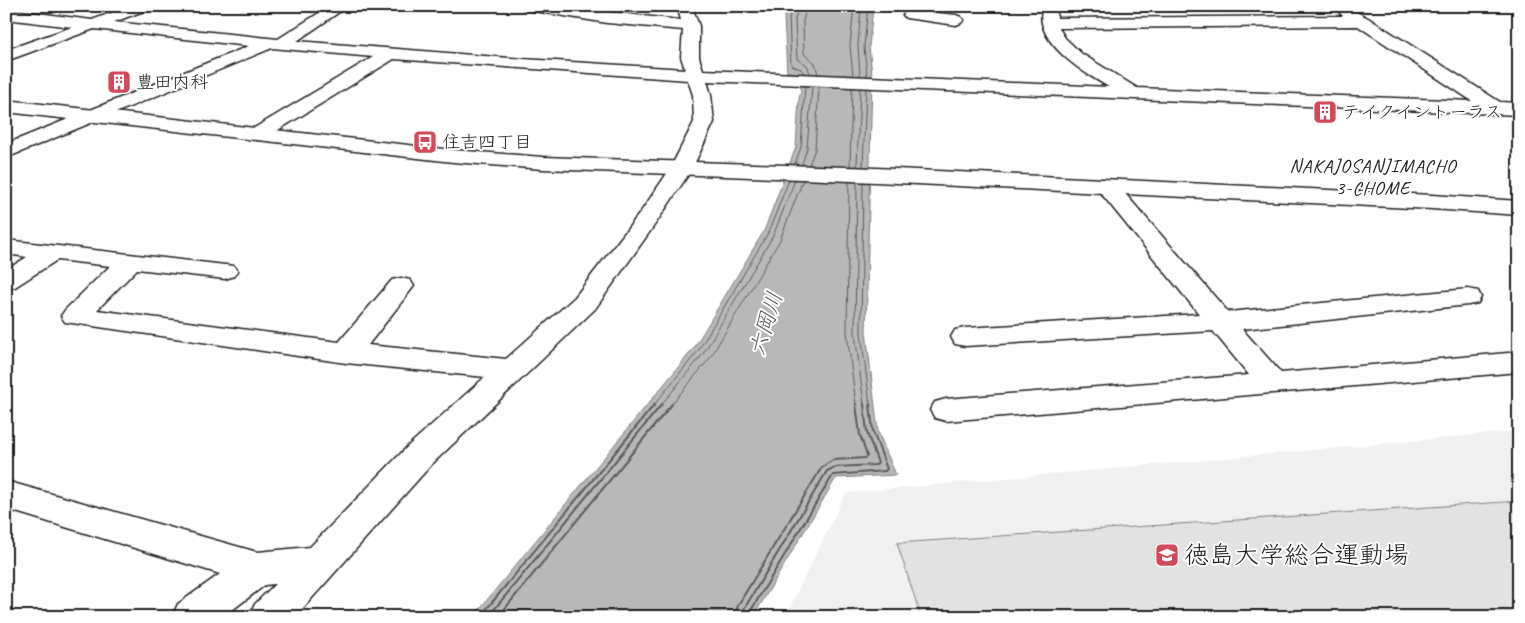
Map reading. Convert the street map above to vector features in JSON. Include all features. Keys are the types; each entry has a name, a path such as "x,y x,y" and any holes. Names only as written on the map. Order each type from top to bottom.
{"street":[{"path":"27,16 54,6"},
{"path":"6,56 144,6"},
{"path":"6,152 275,45 341,6"},
{"path":"270,617 420,455 585,303 648,218 681,169 704,122 702,95 690,57 688,16 607,18 528,6"},
{"path":"1137,6 1150,21"},
{"path":"1337,6 1519,124"},
{"path":"911,15 943,12 956,20"},
{"path":"6,14 275,45 696,76 1519,108"},
{"path":"1133,92 1088,67 1062,45 1053,31 1049,14 1150,21 1362,22"},
{"path":"258,134 391,54"},
{"path":"6,106 453,156 543,163 876,175 1432,202 1519,208"},
{"path":"1107,187 1273,384"},
{"path":"6,247 225,271"},
{"path":"6,282 53,252"},
{"path":"130,261 75,316 346,353 512,370"},
{"path":"346,353 401,286"},
{"path":"965,337 1220,322 1468,297"},
{"path":"946,410 1519,362"},
{"path":"6,495 257,569 320,562"},
{"path":"192,617 257,569"}],"shaded area":[{"name":"徳島大学総合運動場","path":"1519,431 1519,617 785,617 846,493"},
{"path":"1519,501 1519,617 921,617 897,543"}],"water":[{"name":"六岡川","path":"789,6 873,6 869,47 872,74 866,332 878,432 896,475 836,478 753,617 473,617 694,348 764,231 796,147 801,90 799,73 787,72 784,16"}],"place":[{"name":"豊田内科","path":"119,82"},
{"name":"テイクイントーラス","path":"1325,112"},
{"name":"住吉四丁目","path":"425,142"},
{"name":"徳島大学総合運動場","path":"1167,555"}],"district":[{"name":"NAKAJOSANJIMACHO 3-CHOME","path":"1373,177"}]}
